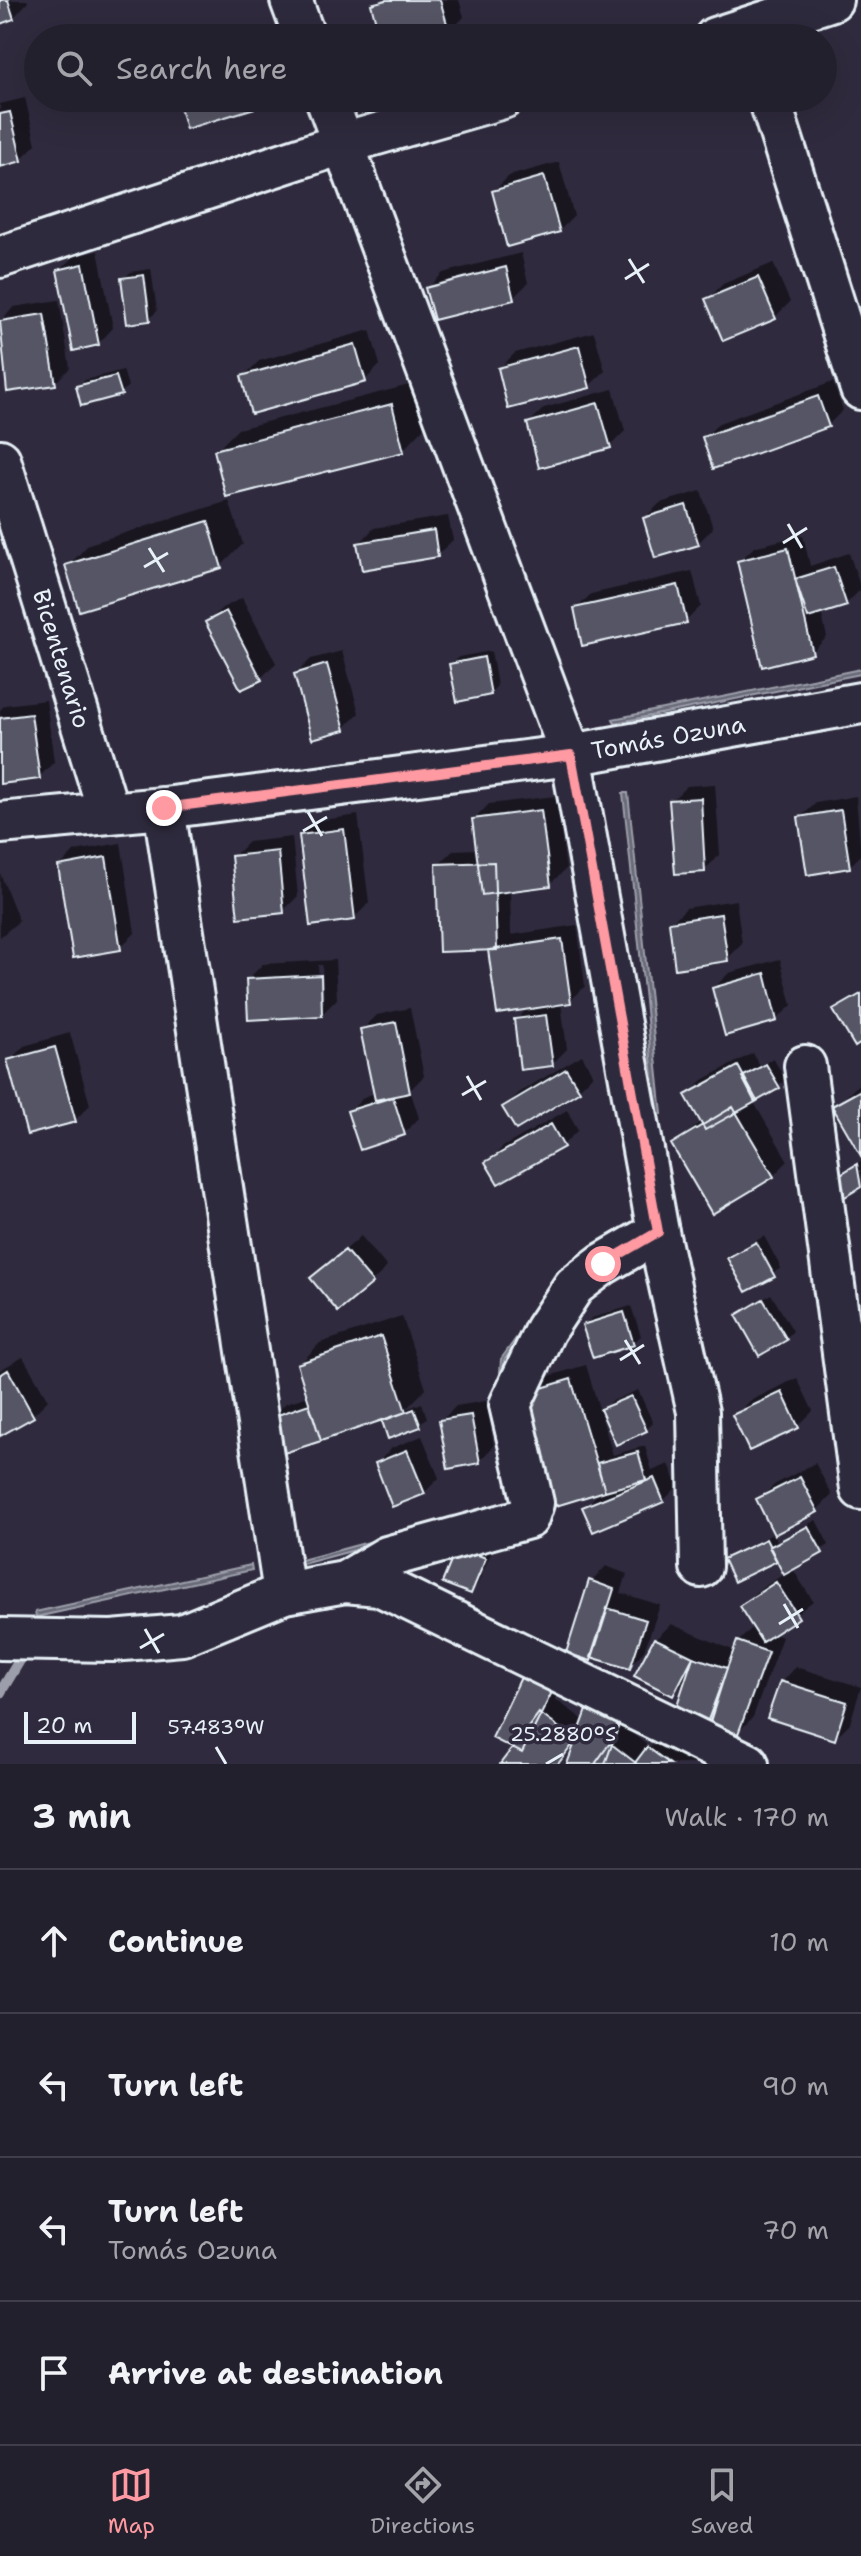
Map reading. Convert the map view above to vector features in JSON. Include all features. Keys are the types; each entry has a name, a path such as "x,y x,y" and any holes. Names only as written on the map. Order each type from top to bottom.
{"street":[{"path":"291,0 300,24"},
{"path":"767,24 832,0"},
{"path":"331,112 571,755 658,1232 698,1412 701,1567"},
{"path":"0,257 342,144 454,112"},
{"path":"773,112 861,389"},
{"name":"Bicentenario","path":"0,460 108,810"},
{"name":"Tomás Ozuna","path":"0,823 108,810 164,808 571,755 861,703"},
{"path":"164,808 284,1593"},
{"path":"805,1066 861,1489"},
{"path":"345,1582 387,1557 528,1518 533,1503 510,1405 545,1330 574,1286 603,1264 658,1232"},
{"path":"0,1639 112,1641 182,1635 284,1593 345,1582 379,1585 748,1764"}],"water":[{"path":"861,669 861,674 615,723 613,719"},
{"path":"623,793 628,793 662,1114 657,1114"},
{"path":"632,1223 633,1227 572,1267 504,1360 500,1413 523,1505 295,1566 294,1562 518,1502 497,1414 501,1359 569,1265"},
{"path":"251,1565 252,1570 36,1617 35,1612"}],"building":[{"path":"0,0 8,0 14,19 0,24"},
{"path":"386,0 440,0 447,24 376,24 371,4"},
{"path":"10,112 22,161 0,167 0,114"},
{"path":"181,112 242,112 186,129"},
{"path":"544,176 560,232 507,247 492,191"},
{"path":"83,264 99,345 73,351 57,270"},
{"path":"506,267 514,300 434,320 425,288"},
{"path":"144,275 150,321 127,324 121,278"},
{"path":"758,277 776,319 723,341 705,299"},
{"path":"44,314 56,385 7,392 0,321"},
{"path":"355,344 366,382 251,414 241,376"},
{"path":"579,346 590,388 508,409 498,368"},
{"path":"116,376 122,395 81,406 76,386"},
{"path":"818,396 829,427 713,469 702,437"},
{"path":"598,403 611,448 539,468 527,423"},
{"path":"392,404 404,452 226,497 214,450"},
{"path":"686,505 699,545 655,558 643,518"},
{"path":"208,521 222,568 79,611 65,565"},
{"path":"434,530 438,557 362,570 357,543"},
{"path":"788,548 813,654 762,667 737,561"},
{"path":"834,567 847,606 808,618 795,579"},
{"path":"678,585 687,623 582,646 574,608"},
{"path":"226,611 262,680 241,690 205,622"},
{"path":"484,657 491,695 457,702 449,664"},
{"path":"327,664 345,730 312,739 294,674"},
{"path":"31,714 40,779 0,784 0,718"},
{"path":"701,798 705,872 675,874 669,800"},
{"path":"541,810 551,886 482,895 472,819"},
{"path":"841,810 850,868 807,875 798,817"},
{"path":"344,829 355,920 310,926 299,835"},
{"path":"278,851 284,913 238,918 231,856"},
{"path":"106,857 121,950 73,958 58,866"},
{"path":"494,862 497,950 439,952 436,864"},
{"path":"721,914 728,961 675,969 669,922"},
{"path":"562,939 571,1003 497,1014 488,950"},
{"path":"765,973 777,1021 725,1036 712,988"},
{"path":"321,975 322,1016 248,1020 246,979"},
{"path":"861,994 861,1043 855,1047 833,1010"},
{"path":"546,1015 553,1066 520,1070 514,1019"},
{"path":"396,1022 410,1093 375,1100 360,1029"},
{"path":"55,1047 76,1122 27,1135 7,1060"},
{"path":"766,1064 780,1088 755,1102 742,1077"},
{"path":"738,1066 757,1101 705,1130 685,1095"},
{"path":"566,1069 580,1091 516,1130 502,1107"},
{"path":"861,1090 861,1156 832,1106"},
{"path":"393,1097 405,1135 360,1150 347,1111"},
{"path":"733,1107 774,1177 712,1214 671,1144"},
{"path":"551,1124 564,1147 498,1184 485,1162"},
{"path":"857,1164 861,1187 840,1200 828,1182"},
{"path":"756,1242 775,1277 746,1292 727,1258"},
{"path":"345,1250 373,1283 338,1312 310,1278"},
{"path":"763,1299 787,1340 759,1356 736,1315"},
{"path":"624,1312 634,1345 593,1358 582,1325"},
{"path":"381,1336 406,1412 321,1441 297,1364"},
{"path":"8,1370 34,1417 0,1436 0,1375"},
{"path":"571,1379 605,1491 556,1506 522,1394"},
{"path":"782,1392 799,1428 749,1451 732,1415"},
{"path":"631,1396 647,1431 616,1445 600,1409"},
{"path":"309,1404 321,1441 281,1454 269,1418"},
{"path":"414,1409 421,1427 388,1439 382,1421"},
{"path":"471,1415 480,1463 448,1469 439,1420"},
{"path":"407,1450 425,1494 392,1507 375,1463"},
{"path":"638,1452 646,1480 605,1491 597,1463"},
{"path":"800,1477 818,1512 774,1535 756,1499"},
{"path":"654,1478 664,1502 593,1532 582,1507"},
{"path":"808,1526 823,1553 784,1575 769,1547"},
{"path":"766,1539 777,1561 734,1582 723,1559"},
{"path":"457,1547 486,1558 471,1594 442,1583"},
{"path":"589,1580 614,1589 591,1661 566,1653"},
{"path":"776,1582 799,1618 762,1642 739,1606"},
{"path":"607,1608 646,1620 630,1669 591,1657"},
{"path":"654,1638 693,1657 673,1696 634,1676"},
{"path":"737,1641 768,1652 738,1734 707,1723"},
{"path":"693,1657 727,1668 708,1728 673,1717"},
{"path":"523,1673 554,1688 522,1753 492,1738"},
{"path":"780,1681 847,1702 835,1740 767,1718"},
{"path":"587,1710 620,1722 605,1764 567,1764"},
{"path":"539,1713 576,1740 558,1764 500,1764"},
{"path":"610,1743 636,1763 595,1764"},
{"path":"647,1747 670,1764 634,1764"}],"waterway":[{"path":"0,1693 21,1658"}],"route":[{"path":"164,808 571,755 658,1232 603,1264"}]}
